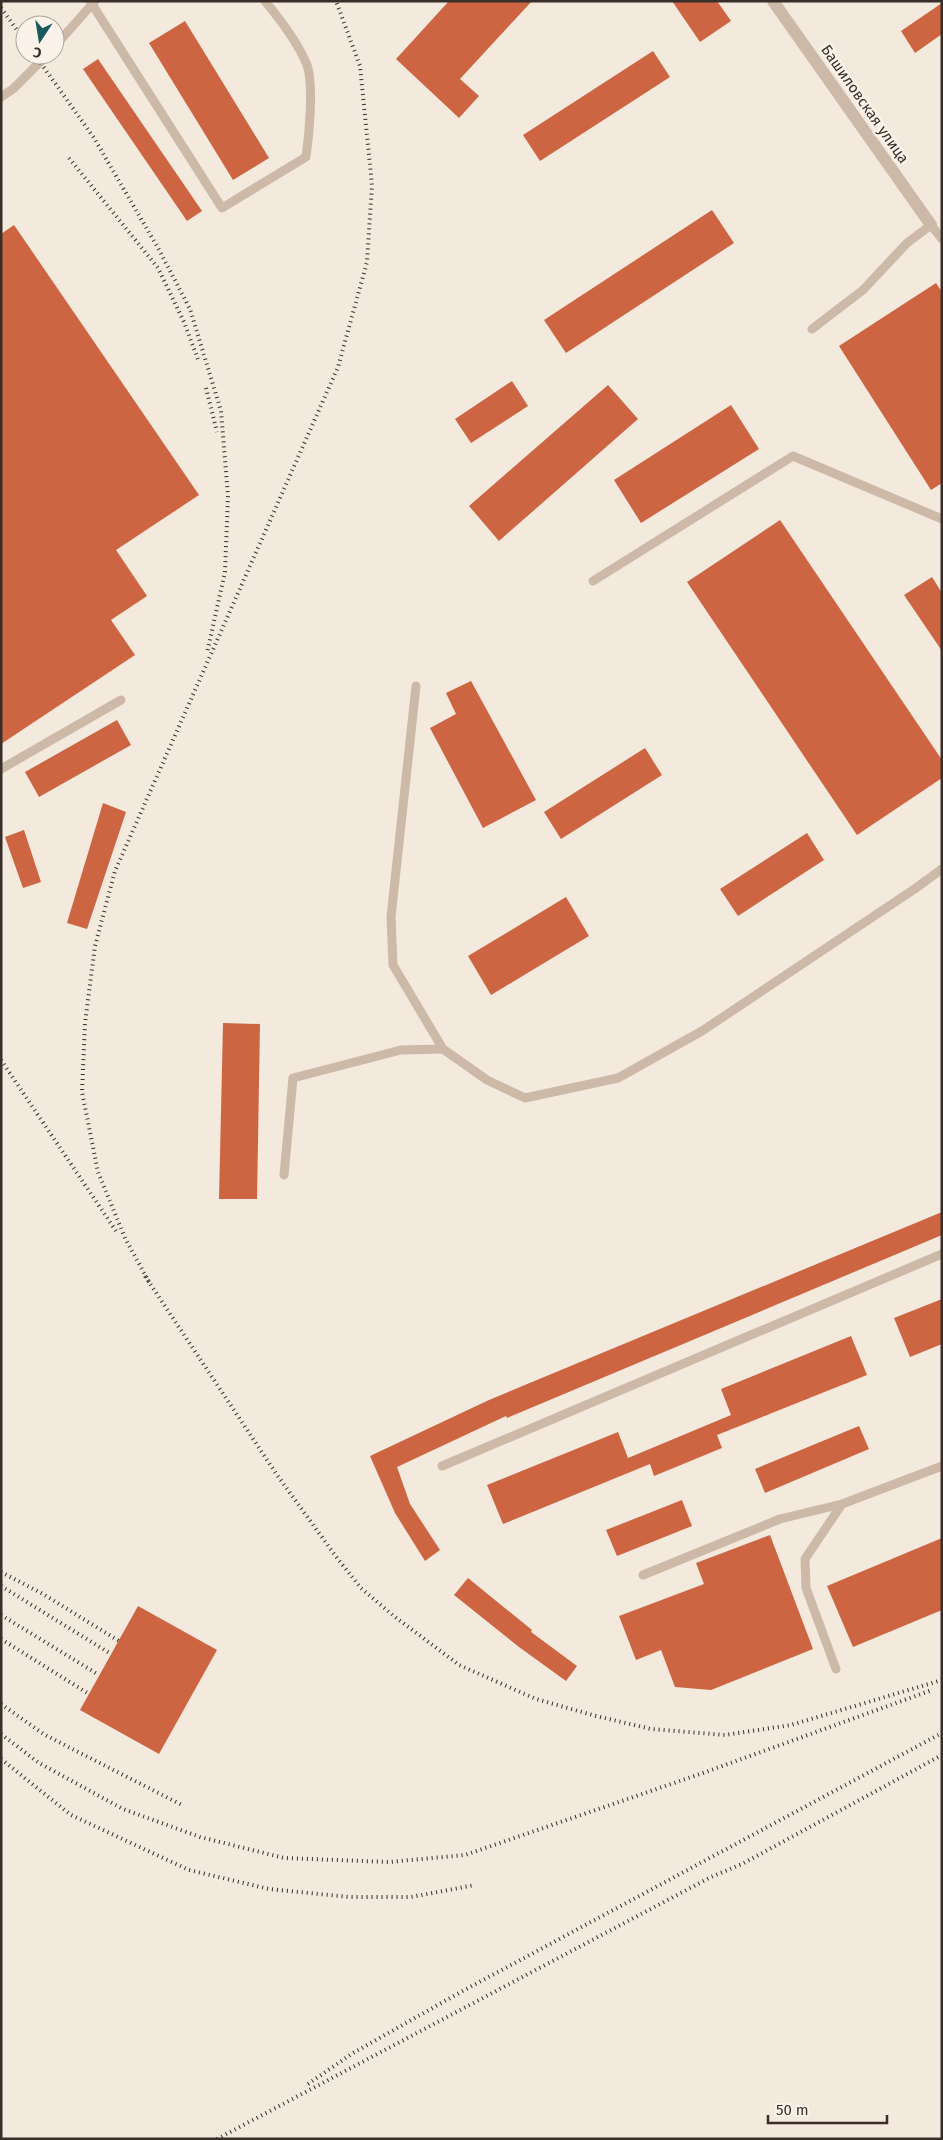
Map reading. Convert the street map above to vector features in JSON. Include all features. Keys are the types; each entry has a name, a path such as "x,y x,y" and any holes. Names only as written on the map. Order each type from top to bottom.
{"street":[{"name":"Башиловская улица","path":"773,1 931,225"}],"lane":[{"path":"65,34 92,2 222,208 306,157 310,107 308,67 289,30 265,1"},
{"path":"1,97 13,89 37,65"},
{"path":"812,329 863,290 907,243 931,225 942,239"},
{"path":"593,581 793,456 942,519"},
{"path":"416,686 391,917 393,965 443,1049 487,1080 525,1098 618,1078 702,1031 942,869"},
{"path":"1,769 121,700"},
{"path":"284,1175 293,1078 401,1050 443,1049"},
{"path":"442,1466 942,1254"},
{"path":"643,1575 780,1519 842,1504 942,1466"},
{"path":"836,1669 806,1588 805,1559 842,1504"}],"building":[{"path":"449,1 532,1 460,79 479,96 459,118 396,59"},
{"path":"672,1 717,1 731,21 700,42"},
{"path":"942,3 942,34 915,53 901,31"},
{"path":"185,21 269,158 233,180 149,43"},
{"path":"653,51 670,77 540,161 523,135"},
{"path":"98,59 202,211 187,221 83,69"},
{"path":"712,210 734,243 566,353 544,320"},
{"path":"14,225 199,495 116,550 147,596 111,620 135,655 1,744 1,234"},
{"path":"936,283 942,292 942,483 931,490 839,346"},
{"path":"512,381 528,406 471,443 455,419"},
{"path":"608,385 638,419 499,541 469,506"},
{"path":"731,405 759,449 641,523 614,480"},
{"path":"780,520 942,760 942,778 857,835 687,582"},
{"path":"932,577 942,593 942,651 904,595"},
{"path":"471,681 536,800 483,828 430,728 456,714 446,693"},
{"path":"117,720 131,745 39,797 25,772"},
{"path":"645,748 662,775 561,839 544,812"},
{"path":"103,803 126,812 87,929 67,923"},
{"path":"24,830 41,882 23,888 5,837"},
{"path":"807,833 824,860 738,916 720,889"},
{"path":"566,897 589,936 491,995 468,956"},
{"path":"223,1023 260,1024 257,1199 219,1199"},
{"path":"942,1212 942,1235 507,1418 506,1416 397,1467 410,1504 440,1550 425,1561 395,1513 370,1456 489,1400"},
{"path":"942,1299 942,1344 910,1357 894,1318"},
{"path":"851,1336 867,1375 717,1435 722,1448 654,1476 650,1464 503,1524 487,1485 618,1432 628,1458 731,1415 721,1389"},
{"path":"859,1426 869,1449 765,1493 755,1469"},
{"path":"682,1500 692,1526 617,1556 606,1530"},
{"path":"770,1535 813,1649 711,1690 675,1687 661,1650 636,1660 619,1616 704,1584 696,1563"},
{"path":"942,1538 942,1610 853,1647 827,1586"},
{"path":"468,1578 532,1630 531,1632 577,1666 566,1681 519,1647 454,1595"},
{"path":"138,1606 217,1650 159,1754 80,1710"}],"railway":[{"path":"149,1282 125,1238 98,1172 82,1092 85,1023 95,946 115,871 338,367 367,262 372,185 360,66 336,1"},
{"path":"1,8 15,27"},
{"path":"42,65 94,138 158,248 190,309 221,411 228,496 225,572 207,653"},
{"path":"69,158 158,268 184,322 199,362"},
{"path":"206,388 217,432"},
{"path":"1,1060 118,1234"},
{"path":"145,1276 277,1475 361,1588 395,1617 459,1665 536,1699 596,1716 651,1729 725,1735 791,1725 942,1680"},
{"path":"1,1572 43,1594 119,1641"},
{"path":"1,1586 111,1654"},
{"path":"1,1615 99,1675"},
{"path":"1,1639 89,1694"},
{"path":"1,1734 39,1763 123,1809 200,1837 284,1858 389,1862 465,1855 703,1773 932,1690"},
{"path":"1,1704 45,1735 182,1805"},
{"path":"308,2084 353,2053 459,1993 942,1733"},
{"path":"217,2139 711,1877 742,1864 942,1755"},
{"path":"1,1759 71,1815 189,1870 269,1889 349,1897 411,1897 475,1885"}]}
